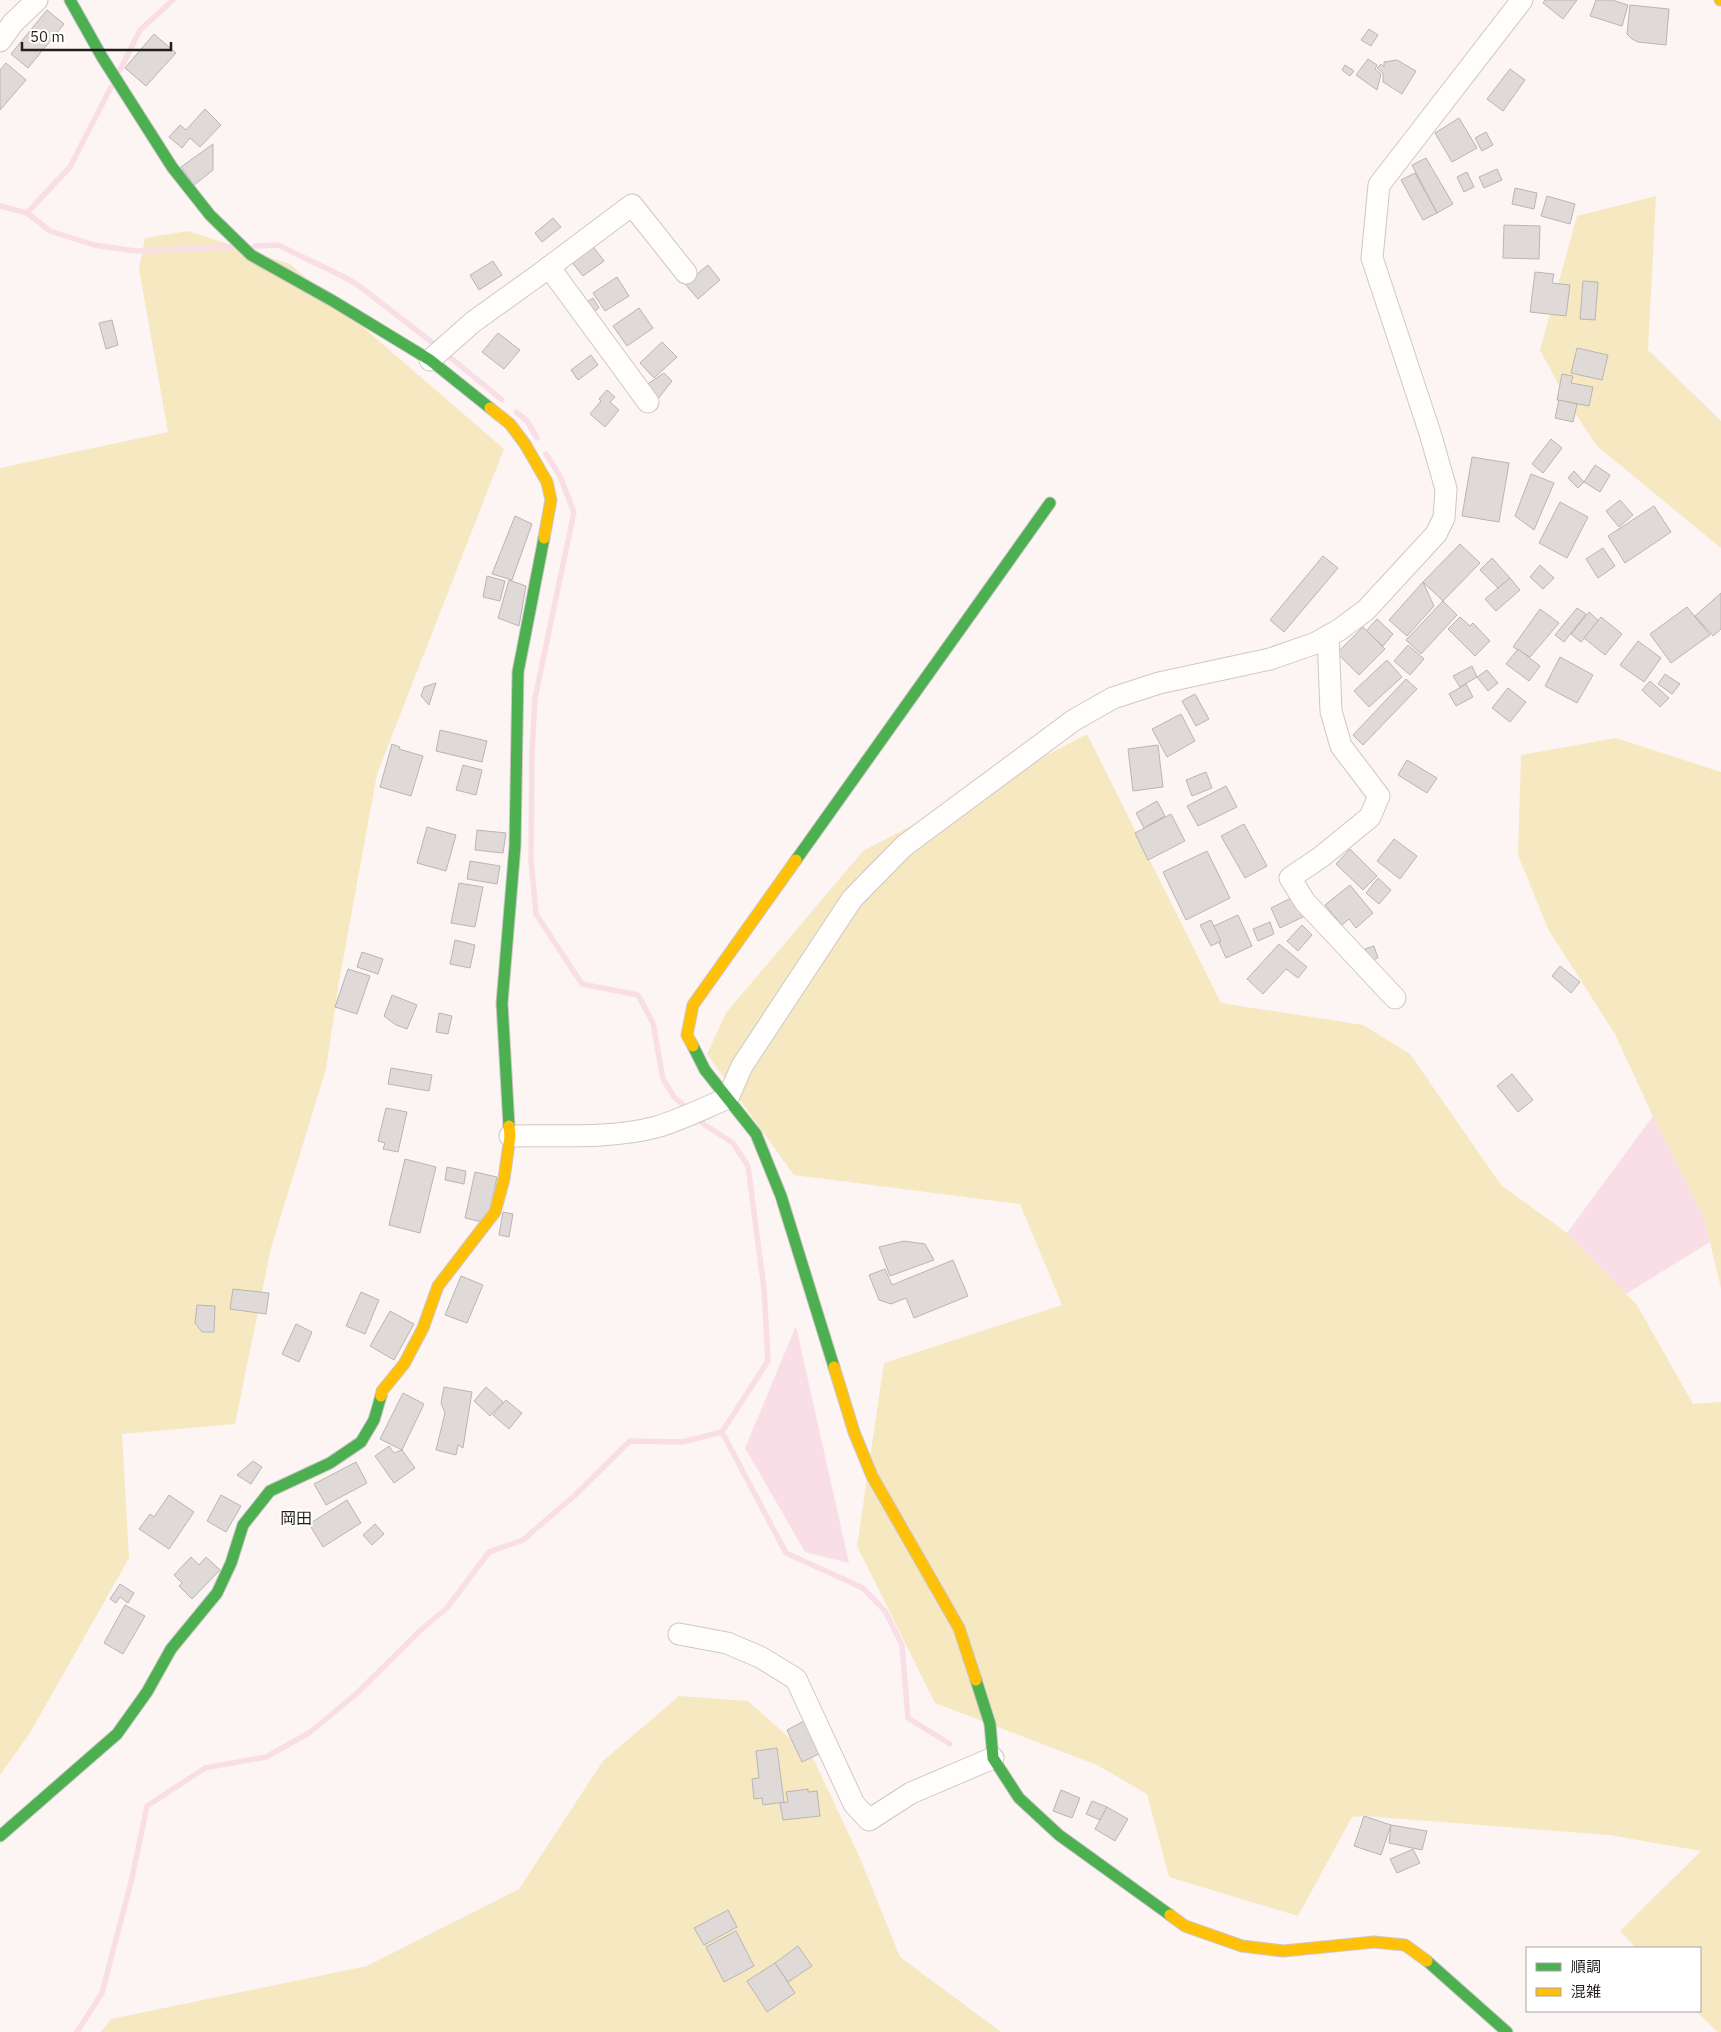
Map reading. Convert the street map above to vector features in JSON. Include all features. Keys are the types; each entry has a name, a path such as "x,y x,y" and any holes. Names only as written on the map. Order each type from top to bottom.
{"street":[{"path":"0,41 13,23 37,0"},
{"path":"0,1836 117,1734 147,1692 172,1649 217,1593 232,1563 243,1525 270,1491 330,1463 361,1442 374,1420 382,1391 404,1364 423,1328 438,1286 495,1212 504,1180 510,1136 502,1003 515,846 517,677 551,500 548,482 526,444 510,424 433,357 251,255 210,215 172,167 102,56 70,0"},
{"path":"510,1136 626,1132 655,1127 680,1119 728,1098 742,1066 852,900 904,846 1074,720 1113,698 1159,683 1270,659 1316,643 1328,636 1366,610 1436,534 1444,518 1446,489 1430,433 1372,258 1379,185 1522,0"},
{"path":"433,357 473,322 632,205 686,273"},
{"path":"549,267 648,402"},
{"path":"1050,503 692,1005 687,1035 705,1070 756,1134 781,1196 854,1432 872,1476 959,1628 990,1724 993,1758 1019,1798 1059,1835 1185,1926 1242,1946 1283,1951 1374,1942 1404,1945 1425,1959 1507,2032"},
{"path":"1328,636 1332,711 1341,746 1379,796 1370,817 1321,857 1290,878 1305,902 1395,998"},
{"path":"679,1634 727,1643 760,1657 796,1679 854,1804 869,1820 911,1793 993,1758"}],"shaded area":[{"path":"1656,196 1648,350 1721,421 1721,548 1597,446 1569,404 1540,350 1577,216"},
{"path":"188,231 290,264 504,449 377,774 339,982 326,1069 271,1248 235,1424 122,1434 129,1558 30,1733 0,1775 0,468 168,432 139,269 145,238"},
{"path":"1087,734 1221,1003 1363,1025 1410,1054 1501,1185 1567,1233 1637,1305 1693,1404 1721,1402 1721,2032 1718,2032 1697,2012 1701,2012 1701,1947 1635,1947 1620,1931 1701,1851 1609,1835 1364,1816 1352,1817 1298,1916 1169,1877 1147,1794 1097,1765 935,1703 857,1546 884,1363 1062,1305 1020,1204 794,1175 707,1054 726,1013 863,851"},
{"path":"1616,738 1721,772 1721,1288 1704,1218 1664,1140 1615,1034 1548,929 1518,855 1521,755"},
{"path":"1653,1116 1704,1218 1710,1242 1626,1294 1567,1233"},
{"path":"796,1326 849,1563 805,1552 745,1448"},
{"path":"679,1696 748,1701 814,1760 860,1858 900,1957 1001,2032 101,2032 111,2019 367,1966 519,1889 603,1761"}],"building":[{"path":"1545,0 1577,0 1563,19 1543,3"},
{"path":"1596,0 1612,0 1628,5 1622,26 1590,16"},
{"path":"1630,5 1669,9 1666,45 1638,42 1627,34"},
{"path":"47,10 64,24 28,68 11,54"},
{"path":"1369,29 1378,35 1371,46 1361,40"},
{"path":"154,34 176,53 146,86 125,68"},
{"path":"1368,59 1377,65 1375,69 1381,74 1377,90 1356,75"},
{"path":"1397,60 1416,71 1402,94 1383,82 1383,73 1377,68 1381,64 1384,67 1384,62"},
{"path":"6,63 26,80 0,110 0,70"},
{"path":"1345,65 1354,71 1350,76 1342,70"},
{"path":"1510,69 1525,80 1503,111 1487,99"},
{"path":"205,109 221,125 200,147 190,138 182,148 169,137 180,125 186,130"},
{"path":"1459,118 1477,148 1452,162 1435,133"},
{"path":"1486,132 1493,145 1482,151 1475,138"},
{"path":"213,144 213,170 194,185 181,167"},
{"path":"1426,158 1453,204 1437,213 1412,165"},
{"path":"1497,169 1502,180 1484,188 1479,177"},
{"path":"1467,172 1474,187 1464,192 1457,177"},
{"path":"1415,173 1437,213 1423,220 1401,180"},
{"path":"1515,188 1537,193 1534,209 1512,204"},
{"path":"1547,196 1575,204 1570,224 1541,216"},
{"path":"553,218 561,227 542,242 535,233"},
{"path":"1504,225 1540,226 1539,259 1503,258"},
{"path":"592,245 604,261 583,276 571,261"},
{"path":"493,261 502,275 479,290 470,275"},
{"path":"708,265 720,280 698,299 685,284"},
{"path":"1535,272 1554,274 1552,283 1570,285 1566,316 1530,312"},
{"path":"617,277 629,296 605,311 593,293"},
{"path":"1583,281 1598,282 1595,320 1580,319"},
{"path":"593,298 599,308 593,312 587,302"},
{"path":"639,308 653,328 627,346 613,326"},
{"path":"112,320 118,345 106,349 99,323"},
{"path":"498,333 520,350 504,369 482,352"},
{"path":"662,342 677,357 654,378 640,363"},
{"path":"1577,348 1608,355 1602,380 1571,373"},
{"path":"591,355 598,365 578,380 571,370"},
{"path":"664,373 672,381 657,400 646,385"},
{"path":"1562,374 1573,376 1571,383 1593,387 1589,406 1557,400"},
{"path":"607,390 615,397 610,402 619,410 605,427 590,414"},
{"path":"1559,400 1577,404 1573,422 1555,418"},
{"path":"1551,439 1562,448 1543,473 1532,464"},
{"path":"1472,457 1509,463 1499,522 1462,516"},
{"path":"1595,465 1610,475 1600,492 1584,482"},
{"path":"1574,471 1584,482 1578,488 1568,478"},
{"path":"1531,474 1554,483 1534,530 1515,516"},
{"path":"1620,500 1633,515 1619,527 1606,511"},
{"path":"1560,502 1588,517 1567,558 1539,543"},
{"path":"1654,506 1671,532 1625,563 1608,536"},
{"path":"515,516 532,524 512,580 492,574"},
{"path":"1460,544 1480,563 1443,601 1423,582"},
{"path":"1603,548 1615,566 1598,578 1586,559"},
{"path":"1323,556 1338,568 1284,632 1270,620"},
{"path":"1492,558 1510,578 1498,588 1480,570"},
{"path":"1540,565 1554,578 1543,589 1530,577"},
{"path":"487,576 505,581 500,601 483,597"},
{"path":"1510,578 1520,590 1496,611 1485,599"},
{"path":"509,580 526,586 519,626 498,618"},
{"path":"1423,582 1434,606 1407,636 1389,620"},
{"path":"1721,593 1721,629 1713,636 1695,616"},
{"path":"1443,601 1457,615 1421,654 1406,640"},
{"path":"1687,607 1710,635 1671,663 1650,634"},
{"path":"1577,608 1586,614 1564,642 1555,635"},
{"path":"1540,609 1559,623 1530,657 1513,647"},
{"path":"1589,612 1599,621 1581,642 1571,634"},
{"path":"1460,617 1470,626 1473,623 1490,641 1475,656 1448,629"},
{"path":"1601,617 1622,634 1605,655 1584,638"},
{"path":"1377,619 1393,634 1383,646 1366,631"},
{"path":"1363,627 1385,649 1359,675 1337,653"},
{"path":"1638,641 1661,658 1644,682 1620,665"},
{"path":"1408,645 1424,659 1410,675 1394,661"},
{"path":"1518,649 1540,666 1529,681 1506,664"},
{"path":"1560,657 1593,675 1577,703 1545,686"},
{"path":"1387,660 1402,677 1369,707 1354,691"},
{"path":"1472,666 1477,677 1460,687 1453,676"},
{"path":"1487,670 1498,683 1488,691 1477,677"},
{"path":"1665,674 1680,684 1672,694 1658,684"},
{"path":"1406,679 1417,689 1363,745 1353,735"},
{"path":"1650,681 1669,698 1660,707 1642,690"},
{"path":"436,683 429,705 421,696 424,687"},
{"path":"1466,684 1473,697 1456,706 1449,694"},
{"path":"1508,688 1526,702 1510,722 1492,708"},
{"path":"1195,694 1209,719 1196,726 1182,701"},
{"path":"1181,714 1195,741 1167,757 1152,729"},
{"path":"440,730 487,741 482,762 436,751"},
{"path":"392,744 400,747 399,749 423,756 411,796 380,787"},
{"path":"1158,745 1163,787 1133,791 1128,749"},
{"path":"1407,760 1437,778 1427,793 1398,775"},
{"path":"463,765 482,770 476,795 456,790"},
{"path":"1206,772 1212,788 1192,796 1186,780"},
{"path":"1226,786 1237,807 1198,826 1187,806"},
{"path":"1157,801 1165,816 1144,828 1136,813"},
{"path":"1171,814 1185,841 1148,860 1135,833"},
{"path":"1244,824 1267,866 1245,878 1221,836"},
{"path":"427,827 456,835 446,871 417,863"},
{"path":"477,830 506,833 503,853 475,850"},
{"path":"1394,839 1417,856 1400,879 1377,861"},
{"path":"1350,849 1377,876 1363,890 1336,864"},
{"path":"1207,851 1230,898 1186,920 1163,872"},
{"path":"470,861 500,866 497,884 467,879"},
{"path":"1378,878 1391,890 1379,904 1366,893"},
{"path":"459,883 483,887 475,927 451,923"},
{"path":"1350,885 1373,913 1356,928 1349,919 1342,925 1325,905"},
{"path":"1295,896 1305,916 1280,928 1271,908"},
{"path":"1238,915 1252,946 1226,958 1212,927"},
{"path":"1211,920 1221,941 1211,946 1200,925"},
{"path":"1270,922 1274,934 1258,941 1253,929"},
{"path":"1302,925 1312,935 1298,951 1287,941"},
{"path":"455,940 475,945 470,968 450,964"},
{"path":"1279,944 1307,967 1298,978 1286,969 1263,994 1247,979"},
{"path":"1374,946 1378,958 1370,961 1365,949"},
{"path":"362,952 383,959 378,974 357,967"},
{"path":"1560,966 1580,982 1571,993 1552,976"},
{"path":"348,969 370,976 357,1014 335,1007"},
{"path":"392,995 417,1005 407,1029 396,1025 384,1016"},
{"path":"439,1013 452,1016 448,1034 436,1032"},
{"path":"391,1068 432,1075 429,1091 388,1084"},
{"path":"1512,1074 1533,1100 1518,1112 1497,1086"},
{"path":"386,1108 407,1112 398,1152 383,1149 385,1143 378,1141"},
{"path":"405,1159 436,1167 420,1233 389,1225"},
{"path":"447,1167 466,1171 464,1184 445,1180"},
{"path":"475,1172 497,1177 487,1223 465,1218"},
{"path":"503,1212 513,1214 509,1237 499,1235"},
{"path":"904,1241 925,1244 934,1260 890,1276 879,1247"},
{"path":"953,1260 968,1296 914,1318 906,1298 891,1304 879,1300 869,1275 885,1269 892,1285"},
{"path":"461,1276 483,1285 467,1323 445,1315"},
{"path":"233,1289 269,1293 266,1314 230,1309"},
{"path":"361,1292 379,1300 365,1334 346,1326"},
{"path":"197,1305 215,1306 214,1332 202,1332 195,1323"},
{"path":"390,1311 414,1324 394,1360 370,1346"},
{"path":"296,1324 312,1332 299,1362 282,1354"},
{"path":"444,1387 472,1392 463,1448 458,1445 456,1455 436,1450 445,1413 441,1403"},
{"path":"486,1387 503,1402 490,1416 474,1401"},
{"path":"403,1393 424,1404 402,1450 380,1439"},
{"path":"506,1400 522,1413 509,1429 493,1415"},
{"path":"389,1446 394,1453 402,1450 415,1468 394,1483 375,1456"},
{"path":"253,1461 262,1467 251,1484 237,1475"},
{"path":"356,1462 367,1483 326,1505 314,1484"},
{"path":"169,1495 194,1512 169,1549 139,1529 150,1514 154,1517"},
{"path":"221,1495 241,1506 226,1532 207,1521"},
{"path":"347,1500 361,1523 323,1547 309,1524"},
{"path":"375,1524 384,1534 372,1545 363,1535"},
{"path":"191,1557 199,1565 206,1557 220,1570 192,1599 179,1586 182,1583 174,1575"},
{"path":"120,1584 134,1593 128,1603 120,1597 116,1603 110,1599"},
{"path":"125,1605 145,1616 123,1654 104,1643"},
{"path":"806,1720 821,1753 802,1762 787,1730"},
{"path":"777,1748 784,1802 763,1805 762,1798 754,1799 752,1779 759,1778 756,1751"},
{"path":"808,1789 808,1792 817,1791 820,1816 783,1820 780,1803 788,1802 786,1792"},
{"path":"1061,1790 1080,1798 1072,1818 1053,1811"},
{"path":"1092,1801 1107,1807 1100,1820 1086,1814"},
{"path":"1107,1807 1128,1819 1115,1841 1095,1829"},
{"path":"1364,1816 1391,1825 1381,1855 1354,1846"},
{"path":"1391,1825 1427,1831 1422,1850 1389,1843"},
{"path":"1413,1849 1420,1863 1397,1873 1390,1859"},
{"path":"728,1910 737,1927 704,1945 694,1928"},
{"path":"736,1931 754,1966 724,1982 706,1947"},
{"path":"798,1946 812,1966 788,1982 775,1963"},
{"path":"775,1963 795,1993 767,2012 747,1981"}],"waterway":[{"path":"120,70 140,30 173,0"},
{"path":"27,213 70,167 111,87"},
{"path":"0,206 27,213 50,231 94,245 135,251 231,247"},
{"path":"255,246 278,245 344,277 358,285 438,347"},
{"path":"445,353 502,400"},
{"path":"516,412 527,421 537,438"},
{"path":"546,454 560,476 574,512 535,698 532,752 531,860 536,914 582,984 638,995 653,1023 663,1079 674,1097 689,1110"},
{"path":"77,2032 102,1993 132,1878 147,1806 205,1768 266,1757 309,1733 355,1695 423,1628 447,1608 489,1552 523,1540 574,1496 630,1441 682,1442 722,1432 768,1361 764,1289 748,1166 733,1143 705,1125 695,1116"},
{"path":"722,1432 786,1553 863,1588 885,1611 902,1645 908,1718 950,1744"}],"traffic: fast":[{"path":"70,0 102,57 172,167 210,215 251,255 333,301 430,360 490,408"},
{"path":"796,860 1050,503"},
{"path":"509,1126 502,1003 515,846 518,672 544,538"},
{"path":"693,1046 705,1070 756,1134 781,1196 834,1367"},
{"path":"0,1836 117,1734 147,1692 171,1649 217,1593 231,1563 243,1525 270,1491 330,1463 361,1442 374,1420 381,1396"},
{"path":"976,1680 990,1724 993,1758 1019,1798 1059,1835 1170,1915"},
{"path":"1427,1961 1507,2032"}],"traffic: slow":[{"path":"490,408 510,424 525,444 547,482 551,500 544,538"},
{"path":"693,1046 687,1035 693,1005 796,860"},
{"path":"381,1396 382,1391 404,1364 423,1328 438,1286 495,1212 504,1179 510,1136 509,1126"},
{"path":"834,1367 854,1432 872,1476 959,1628 976,1680"},
{"path":"1170,1915 1185,1926 1242,1946 1283,1951 1374,1942 1405,1945 1427,1961"}],"district":[{"name":"岡田","path":"296,1518"}]}
